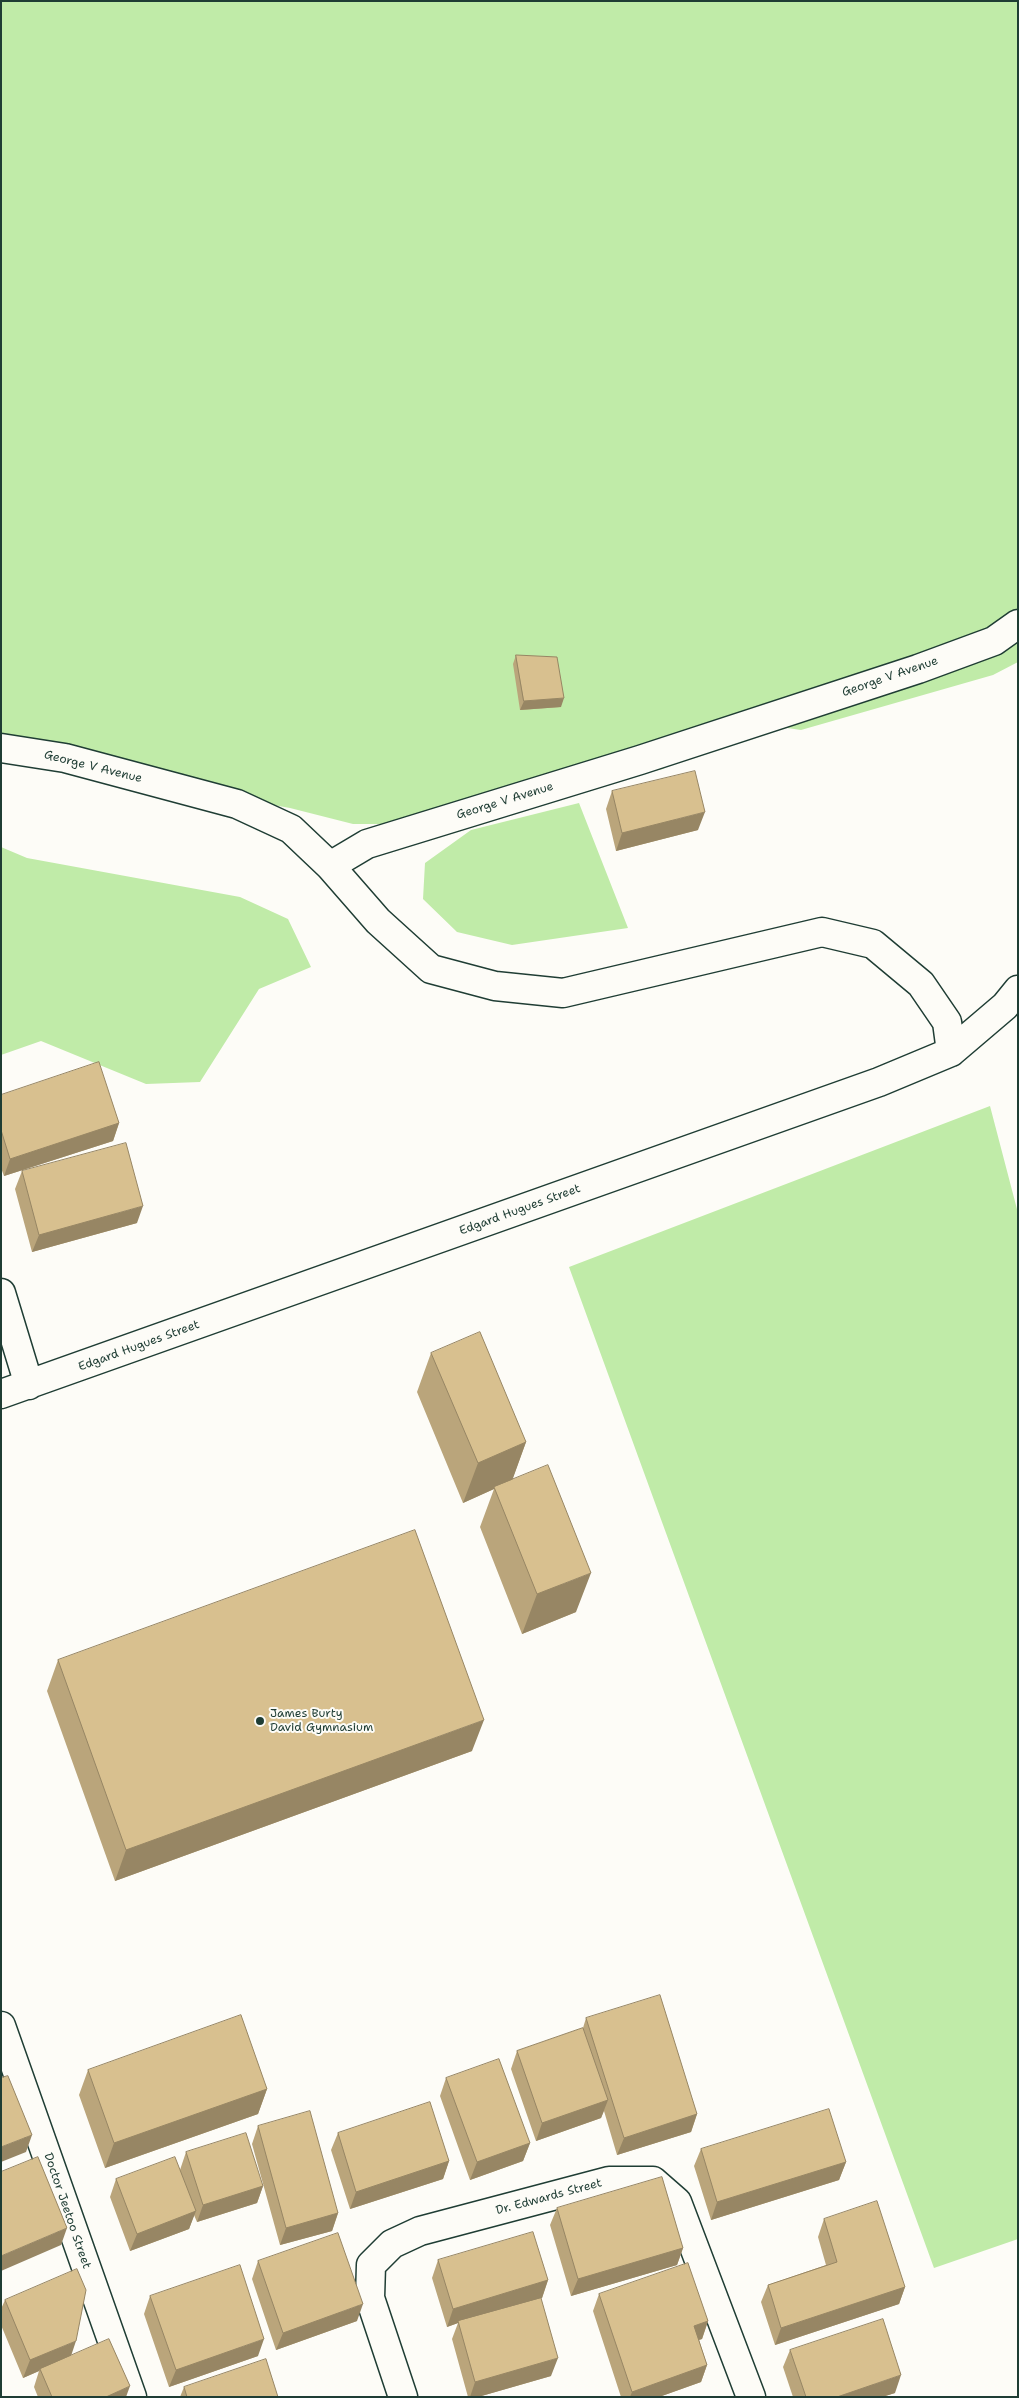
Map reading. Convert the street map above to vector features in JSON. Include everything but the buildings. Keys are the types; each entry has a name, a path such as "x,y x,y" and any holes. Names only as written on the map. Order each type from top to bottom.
{"street":[{"name":"George V Avenue","path":"1,748 65,758 237,804 291,829 330,866 367,844 640,760 918,669 994,641 1018,624"},
{"path":"330,866 378,921 431,969 495,986 562,993 822,932 873,944 922,984 947,1022 950,1052"},
{"name":"Edgard Hugues Street","path":"1,1394 29,1386 870,1085 950,1052 1005,1006 1018,990"},
{"path":"1,1293 29,1386"},
{"name":"Doctor Jeetoo Street","path":"1,2026 132,2397"},
{"name":"Dr. Edwards Street","path":"403,2397 370,2298 371,2265 392,2244 420,2231 609,2181 653,2181 677,2202 751,2397"}],"green space":[{"path":"1,1 1018,1 1018,662 993,675 801,730 732,720 663,769 478,810 404,824 353,824 290,808 1,756"},
{"path":"579,803 628,928 512,945 457,932 423,899 425,863 471,830"},
{"path":"1,847 27,858 240,897 288,919 311,967 259,989 200,1082 146,1084 41,1041 1,1055"},
{"path":"990,1106 1018,1213 1018,2239 934,2268 569,1267"}],"place":[{"name":"James Burty David Gymnasium","path":"260,1721"}]}
